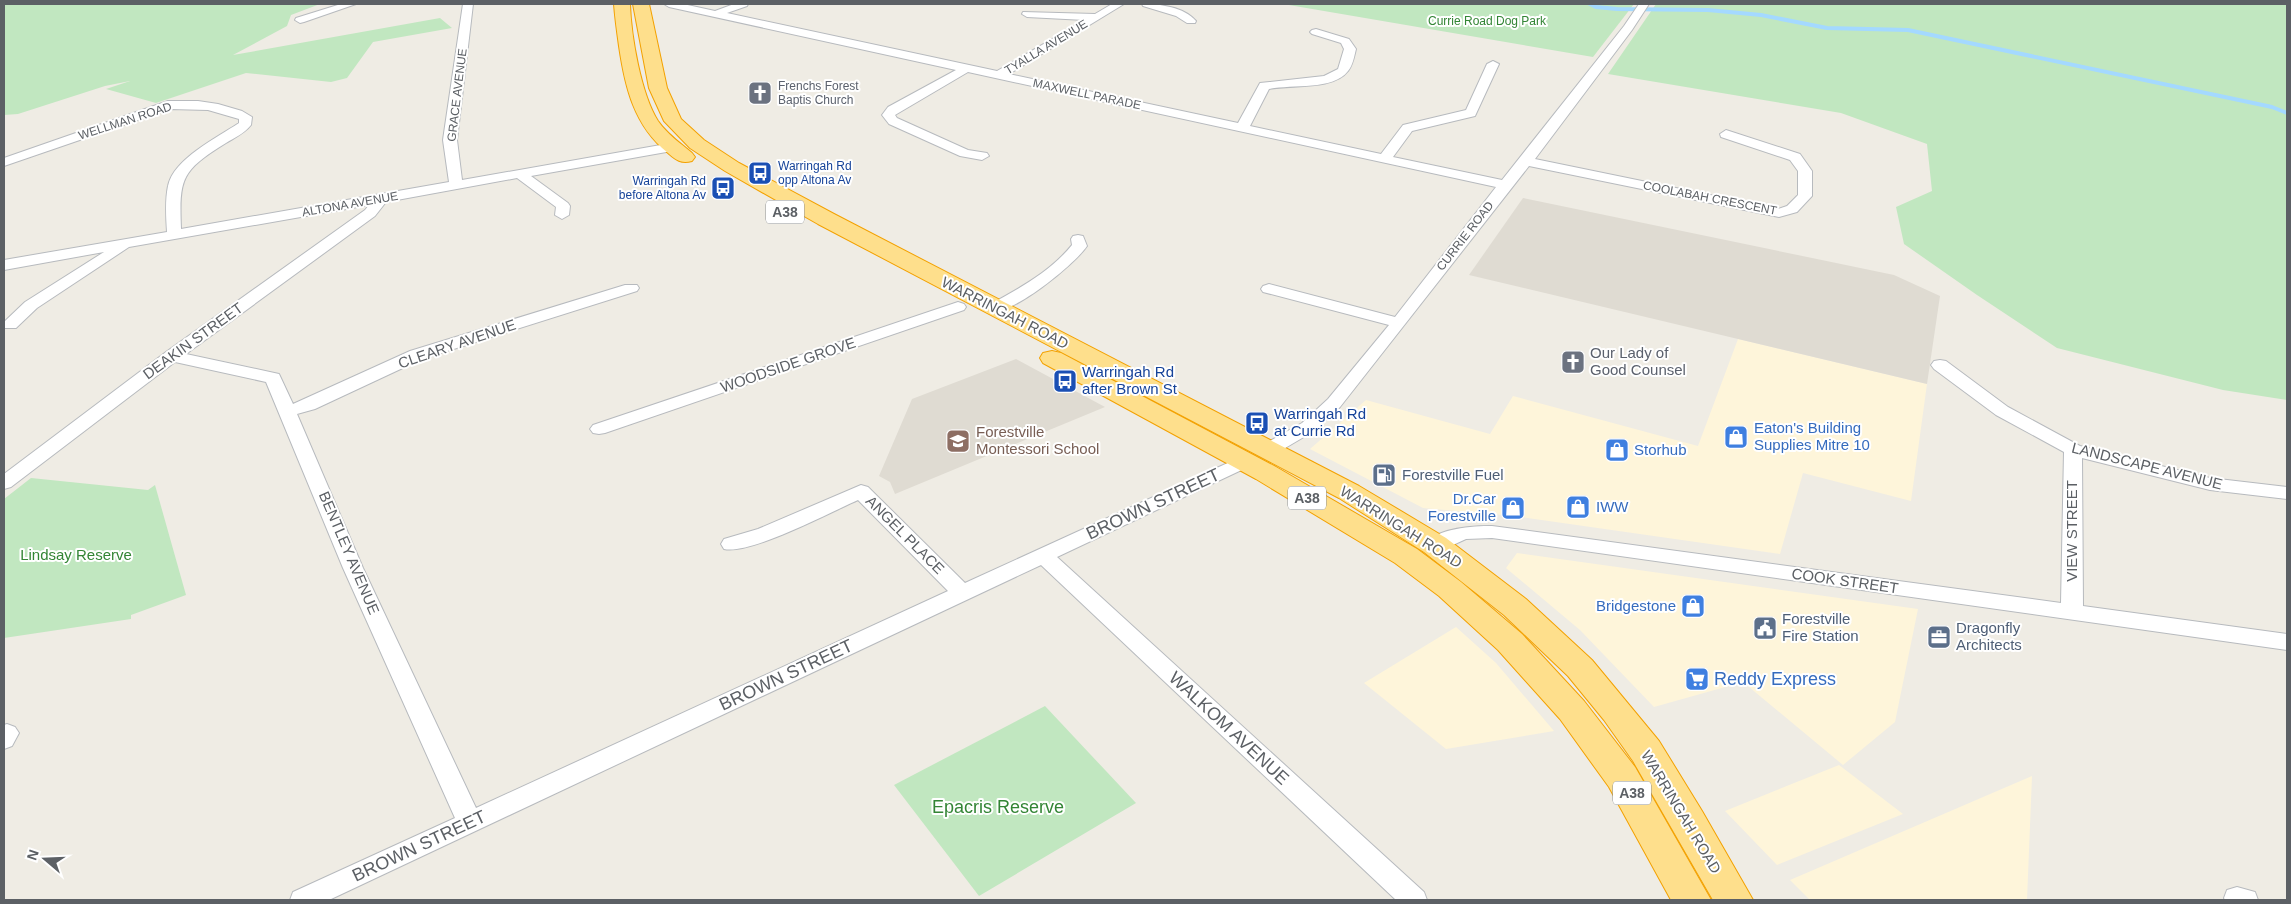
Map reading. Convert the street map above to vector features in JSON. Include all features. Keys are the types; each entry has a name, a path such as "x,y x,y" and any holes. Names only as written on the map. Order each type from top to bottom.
{"highway":[{"path":"622,5 641,4"},
{"name":"WARRINGAH ROAD","path":"641,4 658,88 673,121 697,144 757,181 976,307"},
{"name":"WARRINGAH ROAD","path":"622,5 633,79 640,107 651,125 672,148 719,177 976,307 1256,456 1516,607 1580,668 1616,711 1651,759 1733,900"},
{"name":"ALTONA AVENUE","path":"672,148 697,144"},
{"name":"WARRINGAH ROAD","path":"1420,550 1450,589 1510,642 1572,710 1622,777 1691,900"}],"street":[{"path":"300,20 351,4"},
{"name":"GRACE AVENUE","path":"456,186 450,140 468,4"},
{"path":"641,4 648,4"},
{"name":"MAXWELL PARADE","path":"669,4 1505,185"},
{"path":"716,14 743,4"},
{"name":"TYALLA AVENUE","path":"999,75 1119,4"},
{"path":"1147,4 1184,16 1191,21"},
{"name":"CURRIE ROAD","path":"1256,456 1308,427 1322,414 1399,323 1505,185 1526,161 1628,28 1644,4"},
{"path":"1027,14 1096,17"},
{"path":"1242,128 1264,86 1274,82 1333,78 1344,70 1350,49 1345,41 1316,32"},
{"path":"1384,159 1408,128 1471,113 1493,64"},
{"path":"967,68 892,110 888,115 893,121 965,153 982,156"},
{"name":"WELLMAN ROAD","path":"4,162 168,105 181,104 236,112 246,117 245,125 208,149 187,167 175,182 174,235"},
{"name":"COOLABAH CRESCENT","path":"1526,161 1779,213 1792,209 1805,196 1805,171 1795,157 1726,134"},
{"name":"ALTONA AVENUE","path":"4,265 672,148"},
{"path":"521,174 563,206 562,215"},
{"name":"DEAKIN STREET","path":"4,483 172,356 370,214 381,199"},
{"name":"WOODSIDE GROVE","path":"599,430 976,307 1022,294 1068,261 1080,246 1078,239"},
{"path":"10,325 31,305 129,243"},
{"name":"CLEARY AVENUE","path":"288,411 309,405 416,355 631,288"},
{"path":"1270,289 1399,323"},
{"name":"BENTLEY AVENUE","path":"172,356 273,378 353,568 470,822"},
{"name":"LANDSCAPE AVENUE","path":"1940,365 2002,411 2073,450 2210,484 2287,493"},
{"name":"VIEW STREET","path":"2072,612 2073,450"},
{"name":"BROWN STREET","path":"303,900 964,594 1256,456"},
{"name":"ANGEL PLACE","path":"731,544 765,534 861,491 964,594"},
{"name":"COOK STREET","path":"1420,550 1463,533 1492,532 2287,642"},
{"name":"WALKOM AVENUE","path":"1044,556 1414,900"}],"shaded area":[{"path":"1523,198 1894,275 1940,296 1927,384 1469,275"},
{"path":"1738,339 1927,384 1911,501 1803,473 1780,554 1514,516 1423,508 1310,449 1366,400 1490,434 1513,396 1698,446"},
{"name":"Forestville Montessori School","path":"1016,359 1105,407 895,494 890,482 879,476 912,399"},
{"path":"1517,553 1918,609 1895,722 1843,765 1743,682 1654,707 1580,630 1506,568"},
{"path":"1456,627 1496,663 1554,731 1446,749 1364,683"},
{"path":"1839,765 1903,814 1777,865 1725,811"},
{"path":"2032,776 2027,900 1810,900 1790,880"}],"green space":[{"path":"4,4 320,4 291,15 287,26 233,55 440,18 452,28 373,42 347,78 331,82 246,73 156,103 106,89 130,81 105,86 18,114 4,115"},
{"name":"Currie Road Dog Park","path":"1283,4 1634,4 1593,57"},
{"path":"1656,4 2287,4 2287,400 2223,390 2057,348 1904,244 1896,207 1932,191 1927,144 1841,113 1608,74"},
{"name":"Lindsay Reserve","path":"31,478 148,490 155,485 186,595 131,615 131,619 4,638 4,499"},
{"name":"Epacris Reserve","path":"1045,706 1136,803 979,896 894,785"}],"waterway":[{"path":"1590,4 1596,7 1617,9 1708,10 1761,15 1827,28 1908,30 2272,107 2287,113"}],"place":[{"name":"Frenchs Forest Baptis Church","path":"760,93"},
{"name":"Warringah Rd opp Altona Av","path":"760,173"},
{"name":"Warringah Rd before Altona Av","path":"723,188"},
{"name":"Our Lady of Good Counsel","path":"1573,362"},
{"name":"Warringah Rd after Brown St","path":"1065,381"},
{"name":"Warringah Rd at Currie Rd","path":"1257,423"},
{"name":"Eaton's Building Supplies Mitre 10","path":"1736,437"},
{"name":"Forestville Montessori School","path":"958,441"},
{"name":"Storhub","path":"1617,450"},
{"name":"Forestville Fuel","path":"1384,475"},
{"name":"IWW","path":"1578,507"},
{"name":"Dr.Car Forestville","path":"1513,508"},
{"name":"Bridgestone","path":"1693,606"},
{"name":"Forestville Fire Station","path":"1765,628"},
{"name":"Dragonfly Architects","path":"1939,637"},
{"name":"Reddy Express","path":"1697,679"}]}
